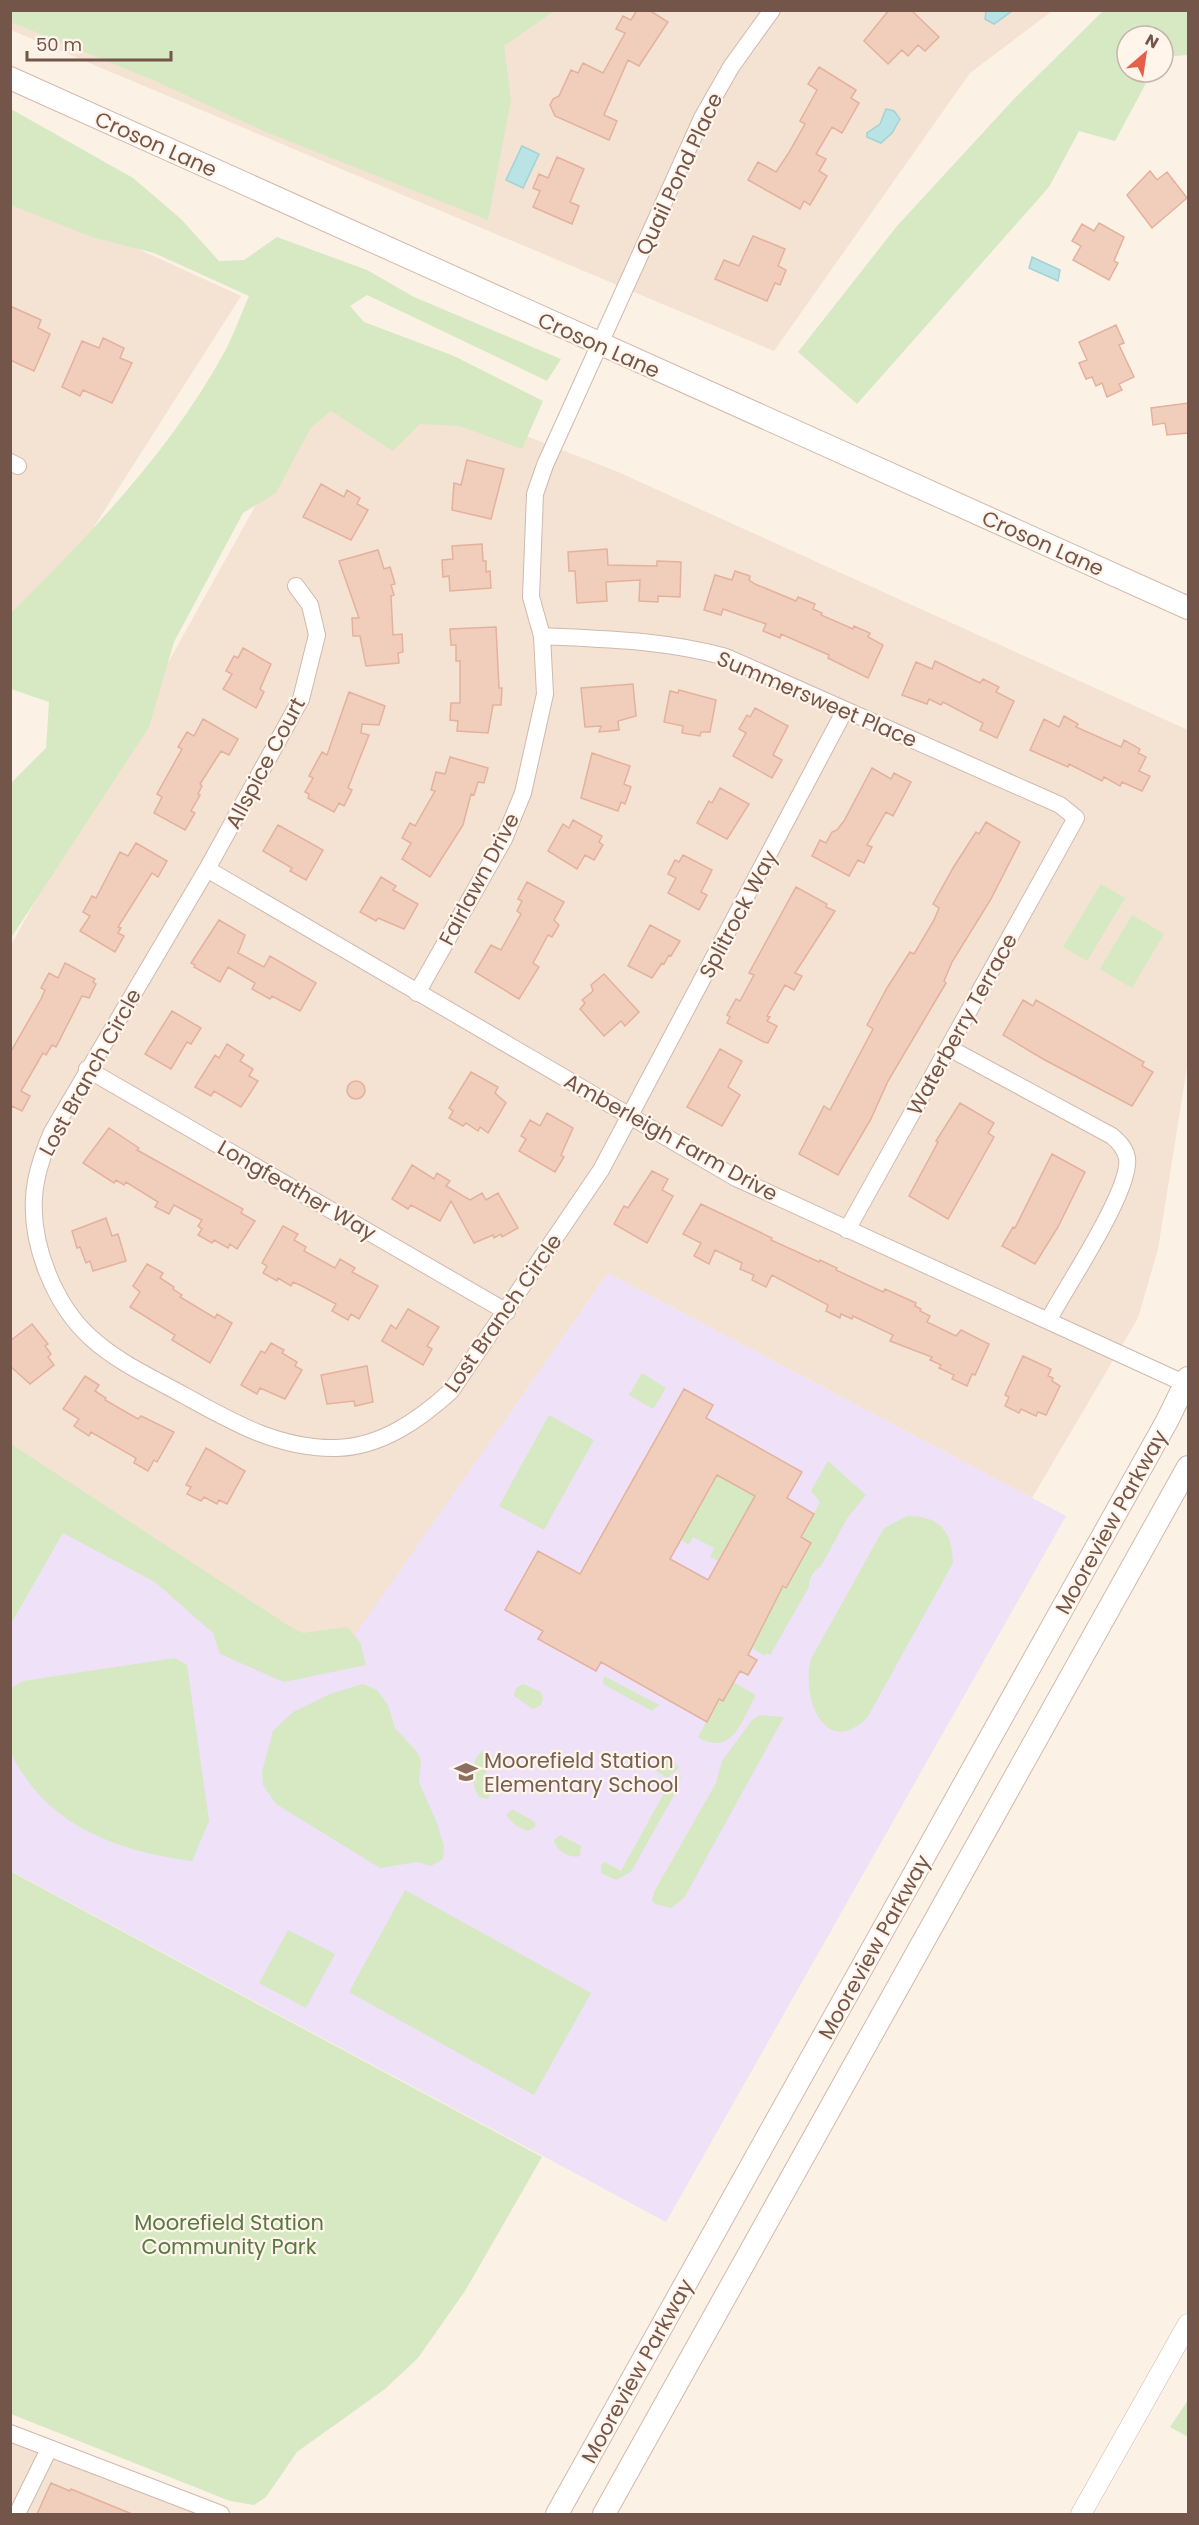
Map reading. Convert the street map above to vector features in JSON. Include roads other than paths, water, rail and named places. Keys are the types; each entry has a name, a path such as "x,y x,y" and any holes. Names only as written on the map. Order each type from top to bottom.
{"main road":[{"name":"Croson Lane","path":"10,78 599,345 1188,608"},
{"name":"Mooreview Parkway","path":"557,2514 1188,1382"},
{"name":"Mooreview Parkway","path":"604,2514 1188,1467"}],"street":[{"name":"Quail Pond Place","path":"599,345 702,118 731,67 772,10"},
{"name":"Fairlawn Drive","path":"417,993 504,839 523,793 545,694 542,636 531,597 535,494 545,465 599,345"},
{"name":"Allspice Court","path":"207,869 301,699 317,635 310,605 296,586"},
{"name":"Summersweet Place","path":"542,636 641,640 688,646 726,657 1060,805 1076,818"},
{"name":"Splitrock Way","path":"631,1117 845,710"},
{"name":"Waterberry Terrace","path":"847,1230 1076,818"},
{"name":"Amberleigh Farm Drive","path":"207,869 736,1178 1188,1382"},
{"name":"Lost Branch Circle","path":"207,869 87,1069 43,1152 36,1180 34,1212 44,1262 62,1302 90,1337 118,1358 242,1428 302,1446 337,1448 388,1436 427,1413 451,1391 507,1312 601,1170 631,1117"},
{"path":"949,1048 1112,1136 1123,1146 1127,1159 1123,1187 1049,1319"},
{"name":"Longfeather Way","path":"87,1069 507,1312"},
{"path":"1081,2514 1188,2324"},
{"path":"10,2433 221,2514"},
{"path":"17,2514 49,2449"}],"water":[{"path":"986,11 1012,11 994,24 985,19"},
{"path":"886,109 894,111 900,119 892,133 881,143 867,137 867,133 880,124"},
{"path":"522,146 539,154 523,188 506,180"},
{"path":"1032,257 1060,270 1058,281 1029,268"}],"place":[{"name":"Moorefield Station Elementary School","path":"466,1772"}],"park label":[{"name":"Moorefield Station Community Park","path":"229,2234"}]}
